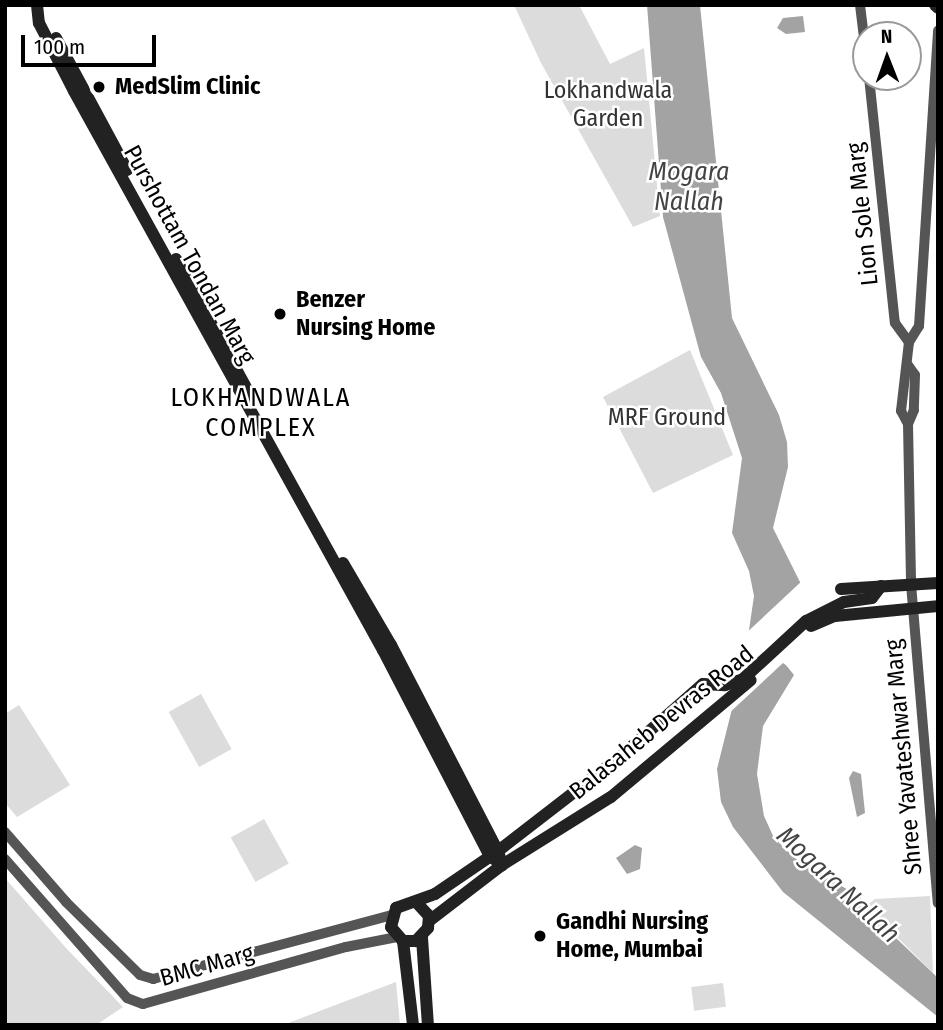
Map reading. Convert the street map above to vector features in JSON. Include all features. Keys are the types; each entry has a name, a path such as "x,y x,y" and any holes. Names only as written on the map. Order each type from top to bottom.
{"main road":[{"name":"Purshottam Tondan Marg","path":"37,5 39,23 64,71 218,343"},
{"name":"Purshottam Tondan Marg","path":"46,5 48,22 494,853"},
{"path":"841,589 938,583"},
{"path":"805,626 827,608 872,598 881,586"},
{"name":"Balasaheb Devras Road","path":"429,921 502,865 611,797 805,626 830,617 938,606"},
{"name":"Balasaheb Devras Road","path":"416,902 435,894 494,853 621,756 704,684 744,682"},
{"path":"494,853 502,865"},
{"path":"412,1025 400,939 391,927 392,915 401,904 416,902 429,921 422,938 428,1025"},
{"path":"400,939 422,938"}],"street":[{"path":"909,342 919,326 938,31"},
{"name":"Lion Sole Marg","path":"870,91 895,323 909,342"},
{"name":"Shree Yavateshwar Marg","path":"909,342 908,365 902,375 901,411 908,425 911,584 938,903"},
{"name":"BMC Marg","path":"5,832 66,902 140,975 153,979 392,915"},
{"name":"BMC Marg","path":"5,859 127,998 143,1004 346,947 400,939"},
{"path":"104,969 122,955"}],"green space":[{"name":"Lokhandwala Garden","path":"514,5 579,5 610,64 644,48 660,216 633,227 541,63"},
{"name":"MRF Ground","path":"690,350 733,455 653,493 603,397"},
{"path":"201,694 232,749 199,767 169,712"},
{"path":"19,705 70,785 17,817 5,803 5,714"},
{"path":"264,819 289,864 255,882 231,837"},
{"path":"5,878 66,948 123,1007 96,1025 5,1025"},
{"path":"930,896 933,973 866,906 875,899"},
{"path":"396,982 400,1025 283,1025"},
{"path":"723,983 726,1007 694,1011 691,987"}],"water":[{"name":"Mogara Nallah","path":"647,5 700,5 732,318 779,415 787,442 788,467 773,528 800,582 802,597 786,665 794,675 763,726 757,774 764,816 774,838 796,859 860,897 875,918 938,978 938,1017 783,892 733,827 721,802 717,769 745,657 754,596 749,571 732,533 742,458 721,393 701,357 663,217"},
{"path":"803,16 805,32 786,34 777,28 783,18"},
{"path":"853,771 861,774 865,813 857,817 849,778"},
{"path":"635,845 642,848 640,869 627,874 616,858"}],"pier":[{"path":"803,580 807,618 802,644 790,664 797,673 783,663 727,715 743,636"}],"place":[{"name":"MedSlim Clinic","path":"99,87"},
{"name":"Benzer Nursing Home","path":"280,314"},
{"name":"Gandhi Nursing Home, Mumbai","path":"540,936"}],"district":[{"name":"LOKHANDWALA COMPLEX","path":"261,413"}]}
